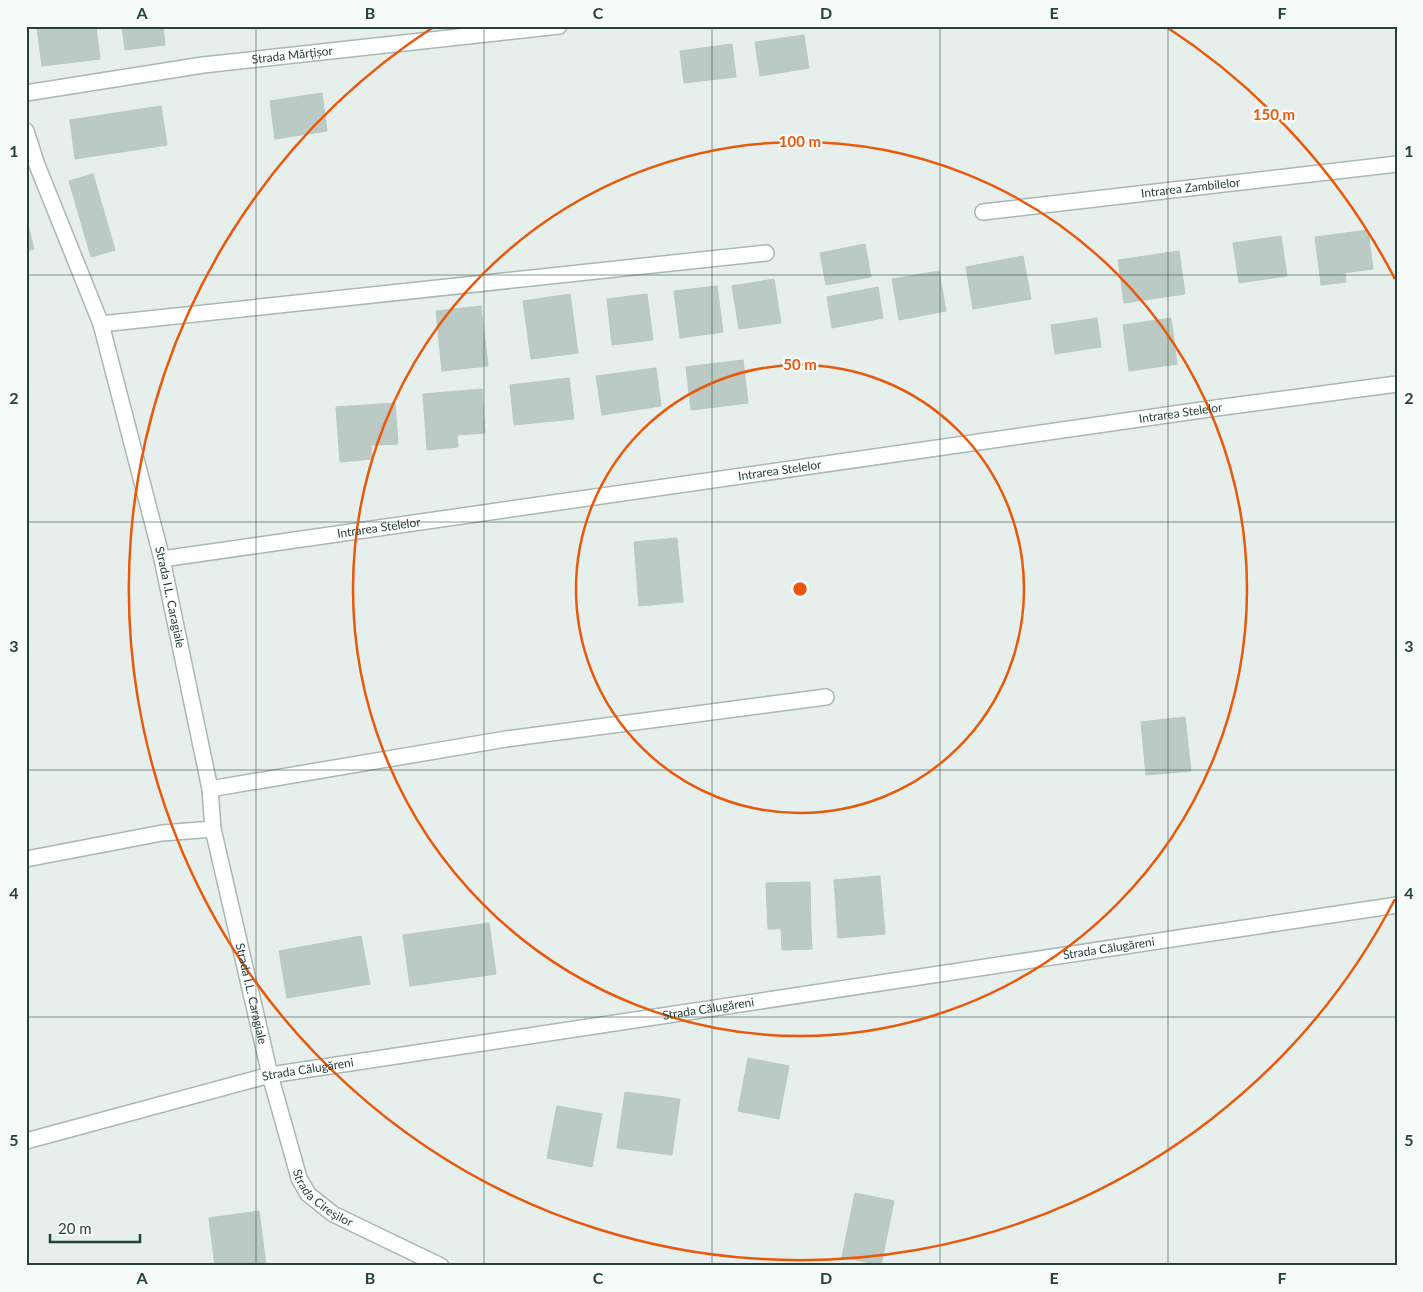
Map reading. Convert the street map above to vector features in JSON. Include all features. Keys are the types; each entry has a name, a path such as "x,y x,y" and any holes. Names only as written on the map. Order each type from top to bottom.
{"street":[{"name":"Strada Mărțișor","path":"26,93 202,65 559,26"},
{"name":"Strada I.L. Caragiale","path":"26,131 32,166 101,324 162,559 210,789 213,829 270,1075"},
{"name":"Intrarea Zambilelor","path":"983,212 1397,164"},
{"path":"101,324 766,254"},
{"name":"Intrarea Stelelor","path":"162,559 1216,408 1397,384"},
{"path":"210,789 506,739 826,697"},
{"path":"26,859 162,833 213,829"},
{"name":"Strada Călugăreni","path":"26,1141 270,1075 1397,905"},
{"name":"Strada Cireșilor","path":"270,1075 299,1178 308,1194 333,1214 442,1266"}],"building":[{"path":"47,26 96,26 100,59 42,66 37,28"},
{"path":"122,26 163,26 165,45 125,50"},
{"path":"804,35 809,68 760,76 755,42"},
{"path":"732,44 736,77 684,83 680,51"},
{"path":"322,93 327,131 275,139 270,101"},
{"path":"161,106 167,145 75,159 70,120"},
{"path":"93,174 115,250 91,257 69,181"},
{"path":"26,217 34,249 26,251"},
{"path":"1368,230 1373,269 1320,276 1315,237"},
{"path":"1281,236 1287,276 1239,283 1233,243"},
{"path":"865,244 871,277 826,285 820,253"},
{"path":"1179,251 1185,294 1124,303 1118,260"},
{"path":"1023,256 1031,299 973,309 966,267"},
{"path":"939,271 946,311 899,320 892,279"},
{"path":"1345,272 1346,282 1321,285 1320,276"},
{"path":"774,279 781,323 739,329 732,286"},
{"path":"717,286 723,332 680,338 674,291"},
{"path":"878,287 883,318 832,328 827,297"},
{"path":"570,294 578,353 531,359 523,301"},
{"path":"647,294 653,340 612,345 607,299"},
{"path":"481,306 488,366 442,371 436,311"},
{"path":"1097,318 1101,347 1055,354 1051,325"},
{"path":"1171,318 1177,364 1129,371 1123,325"},
{"path":"743,360 748,403 691,410 686,367"},
{"path":"656,368 661,406 602,415 596,376"},
{"path":"569,378 574,419 514,425 510,385"},
{"path":"482,389 485,433 457,435 458,447 427,450 423,394"},
{"path":"395,403 398,444 371,445 372,459 340,462 336,407"},
{"path":"677,538 683,602 639,606 634,542"},
{"path":"1185,717 1191,771 1146,775 1141,722"},
{"path":"880,876 885,934 838,938 834,880"},
{"path":"810,882 811,928 768,929 766,883"},
{"path":"489,923 496,974 410,986 403,935"},
{"path":"811,928 812,949 782,950 781,929"},
{"path":"361,936 370,984 287,998 279,951"},
{"path":"748,1058 789,1066 779,1119 738,1111"},
{"path":"625,1092 680,1099 672,1155 617,1148"},
{"path":"557,1106 602,1114 592,1167 547,1158"},
{"path":"855,1193 894,1201 881,1265 842,1257"},
{"path":"259,1211 266,1265 215,1266 209,1218"}]}
